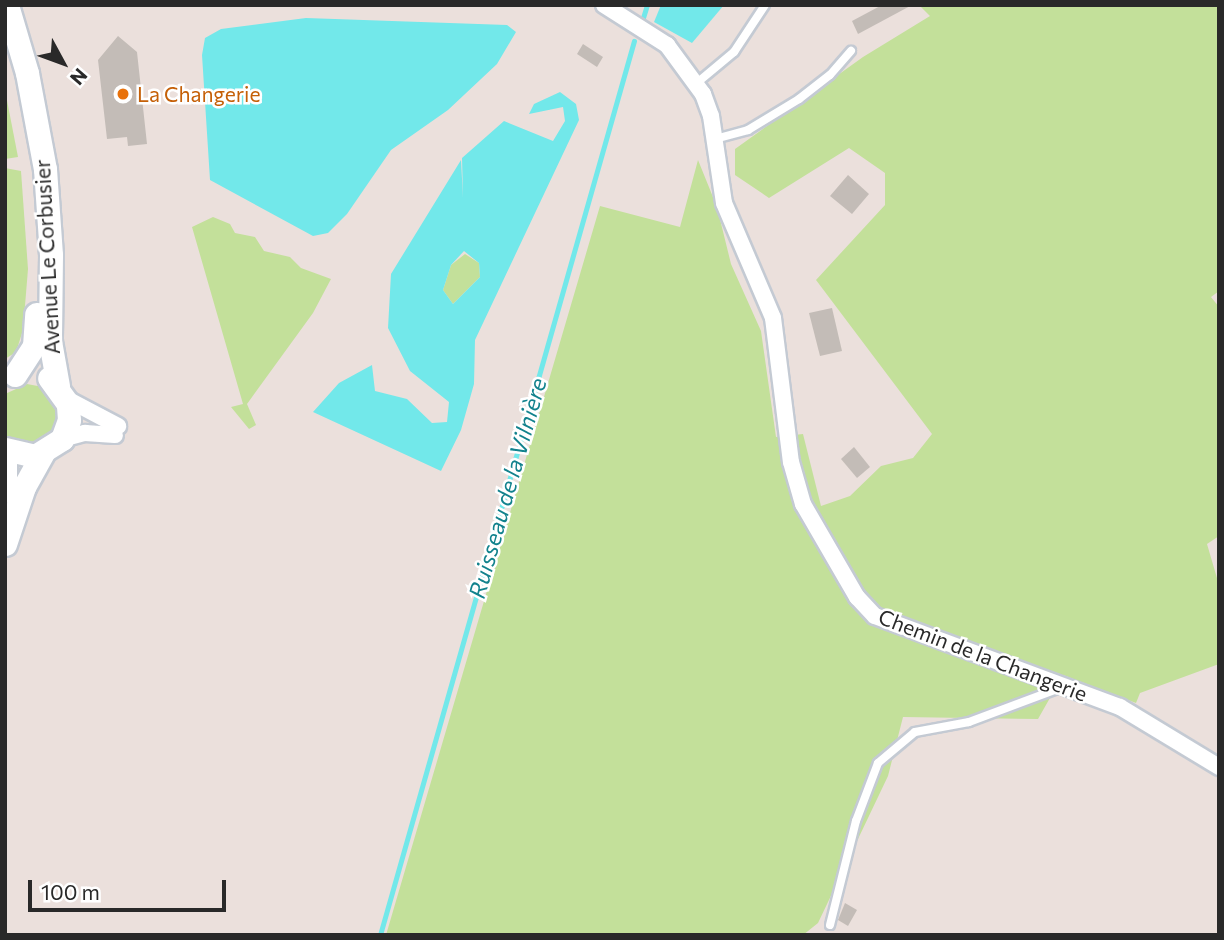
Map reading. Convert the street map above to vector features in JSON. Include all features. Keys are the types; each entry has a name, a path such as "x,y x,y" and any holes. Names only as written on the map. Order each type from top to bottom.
{"street":[{"name":"Avenue Le Corbusier","path":"6,5 27,73 45,169 51,255 50,341 69,420 62,439"},
{"name":"Chemin de la Changerie","path":"604,5 667,45 698,82 715,139 724,204 772,318 797,483 803,504 841,572 874,616 997,659 1060,688 1120,707 1219,767"},
{"name":"Avenue Le Corbusier","path":"5,48 24,122 37,236 34,346 10,378"},
{"path":"5,544 24,487 43,453 62,439 85,433 116,430 41,375 10,378"},
{"path":"5,449 25,456 43,453"},
{"path":"5,463 5,491"}],"lane":[{"path":"698,82 734,52 765,5"},
{"path":"715,139 748,131 799,99 830,75 851,51"},
{"path":"830,925 856,821 878,763 915,732 970,722 1060,688"}],"green space":[{"path":"919,5 1219,5 1219,291 1211,297 1219,307 1219,536 1207,544 1219,585 1219,664 1140,693 1136,703 1063,675 1038,719 903,717 888,776 818,923 803,935 386,935 600,206 680,227 698,160 717,207 731,264 761,331 776,437 803,434 821,506 850,496 881,466 913,458 932,434 816,280 885,205 885,173 849,148 769,198 735,175 735,149 863,57 930,16"},
{"path":"5,90 18,157 5,159"},
{"path":"5,168 21,171 28,269 23,330 16,352 5,359"},
{"path":"213,217 230,224 235,233 255,237 264,251 290,257 301,268 331,279 313,313 247,404 256,425 249,429 231,407 243,404 192,227"},
{"path":"465,254 479,263 480,277 453,304 443,290 451,265"},
{"path":"27,384 43,387 59,405 57,429 31,447 5,436 5,394"}],"water":[{"path":"661,5 724,5 692,43 654,22"},
{"path":"306,18 507,25 516,32 497,64 448,110 391,150 347,214 328,233 313,236 210,180 202,55 205,38 221,29"},
{"path":"560,92 576,104 579,120 475,340 474,384 461,430 441,471 313,412 339,383 372,365 375,391 407,399 432,423 447,422 449,402 410,371 388,328 391,274 461,160 463,198 462,158 504,121 553,141 565,121 563,107 529,114 534,104","holes":["464,251 479,263 480,277 453,304 443,290 451,265"]}],"building":[{"path":"882,5 912,5 858,34 852,21"},
{"name":"La Changerie","path":"118,36 137,52 147,144 128,146 127,137 107,139 98,60"},
{"path":"583,44 603,57 597,67 577,54"},
{"path":"848,175 869,194 852,214 830,196"},
{"path":"832,308 842,351 820,356 809,313"},
{"path":"854,447 870,467 857,478 841,459"},
{"path":"845,903 857,910 848,926 838,920"}],"waterway":[{"name":"Ruisseau de la Vilnière","path":"643,18 647,5"},
{"name":"Ruisseau de la Vilnière","path":"380,935 634,41"}],"place":[{"name":"La Changerie","path":"123,94"}]}
